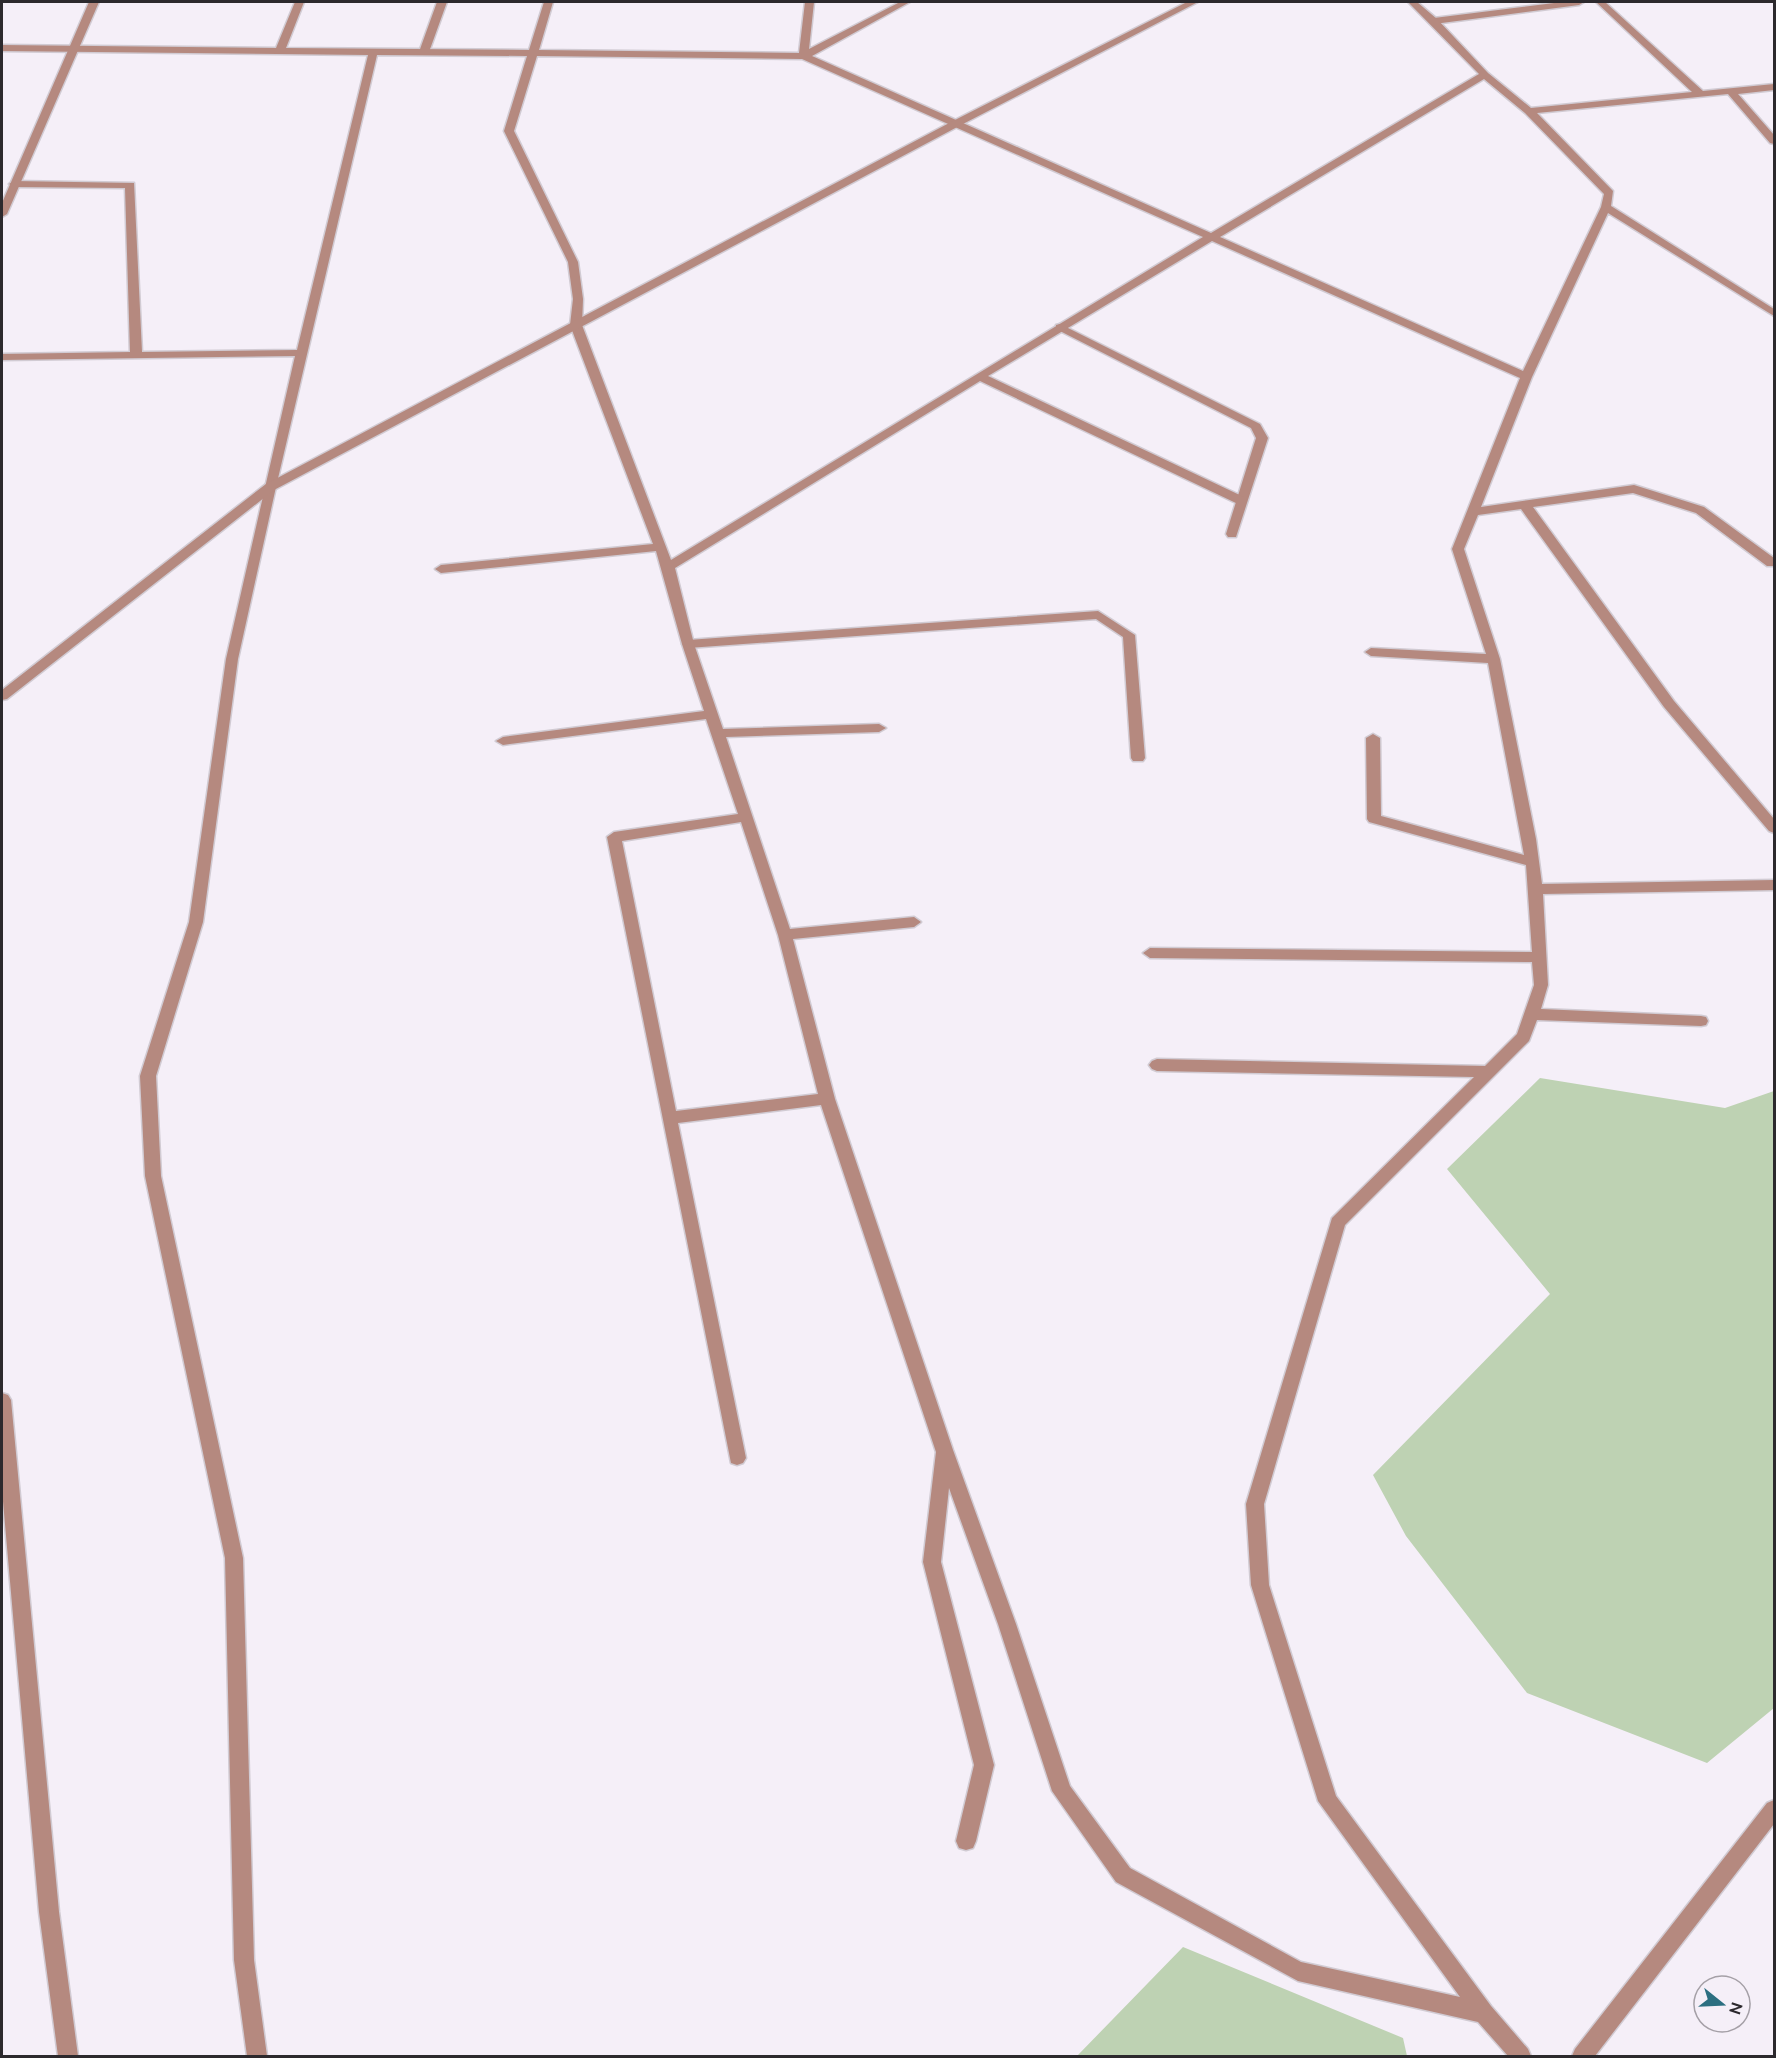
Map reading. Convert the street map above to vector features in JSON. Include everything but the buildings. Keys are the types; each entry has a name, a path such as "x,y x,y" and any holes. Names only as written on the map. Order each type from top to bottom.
{"street":[{"path":"2,214 94,2"},
{"path":"280,51 299,2"},
{"path":"424,52 442,2"},
{"path":"549,2 509,131 573,262 579,298 576,325 668,567 688,644 785,935 827,1099 944,1450 1007,1624 1062,1791 1123,1875 1298,1971 1484,2013"},
{"path":"804,56 809,2"},
{"path":"804,56 906,2"},
{"path":"2,696 270,487 957,123 1193,2"},
{"path":"1412,2 1434,21 1485,75 1529,111 1609,193 1605,207 1526,377 1458,549 1494,659 1533,862 1541,985 1524,1037 1338,1222 1255,1504 1260,1585 1329,1801 1484,2013 1521,2056"},
{"path":"1434,21 1579,2"},
{"path":"1600,2 1700,94"},
{"path":"2,48 804,56 1526,377"},
{"path":"257,2056 244,1960 234,1558 153,1176 148,1076 196,922 232,659 270,487 373,52"},
{"path":"668,567 1060,327 1485,75"},
{"path":"1529,111 1774,87"},
{"path":"1730,91 1774,141"},
{"path":"14,184 130,185 136,355"},
{"path":"1605,207 1774,313"},
{"path":"1060,327 1256,426 1262,438 1232,534"},
{"path":"2,357 302,353"},
{"path":"980,376 1242,501"},
{"path":"1471,512 1634,489 1700,510 1771,563 1774,562"},
{"path":"1525,505 1669,704 1774,828"},
{"path":"441,569 660,547"},
{"path":"688,644 1098,615 1129,635 1138,758"},
{"path":"1371,652 1494,659"},
{"path":"503,741 712,714"},
{"path":"718,733 879,728"},
{"path":"1373,738 1374,819 1533,862"},
{"path":"737,1458 614,837 746,817"},
{"path":"1536,889 1774,885"},
{"path":"785,935 914,922"},
{"path":"1150,953 1539,957"},
{"path":"1532,1014 1701,1021"},
{"path":"1157,1065 1490,1072"},
{"path":"669,1118 827,1099"},
{"path":"2,1400 49,1912 68,2056"},
{"path":"944,1450 932,1562 984,1765 966,1841"},
{"path":"1582,2056 1774,1809"}],"green space":[{"path":"1540,1078 1725,1108 1774,1091 1774,1708 1707,1763 1527,1693 1406,1536 1373,1475 1550,1294 1447,1169"},
{"path":"1183,1947 1403,2038 1407,2056 1077,2056"}]}
